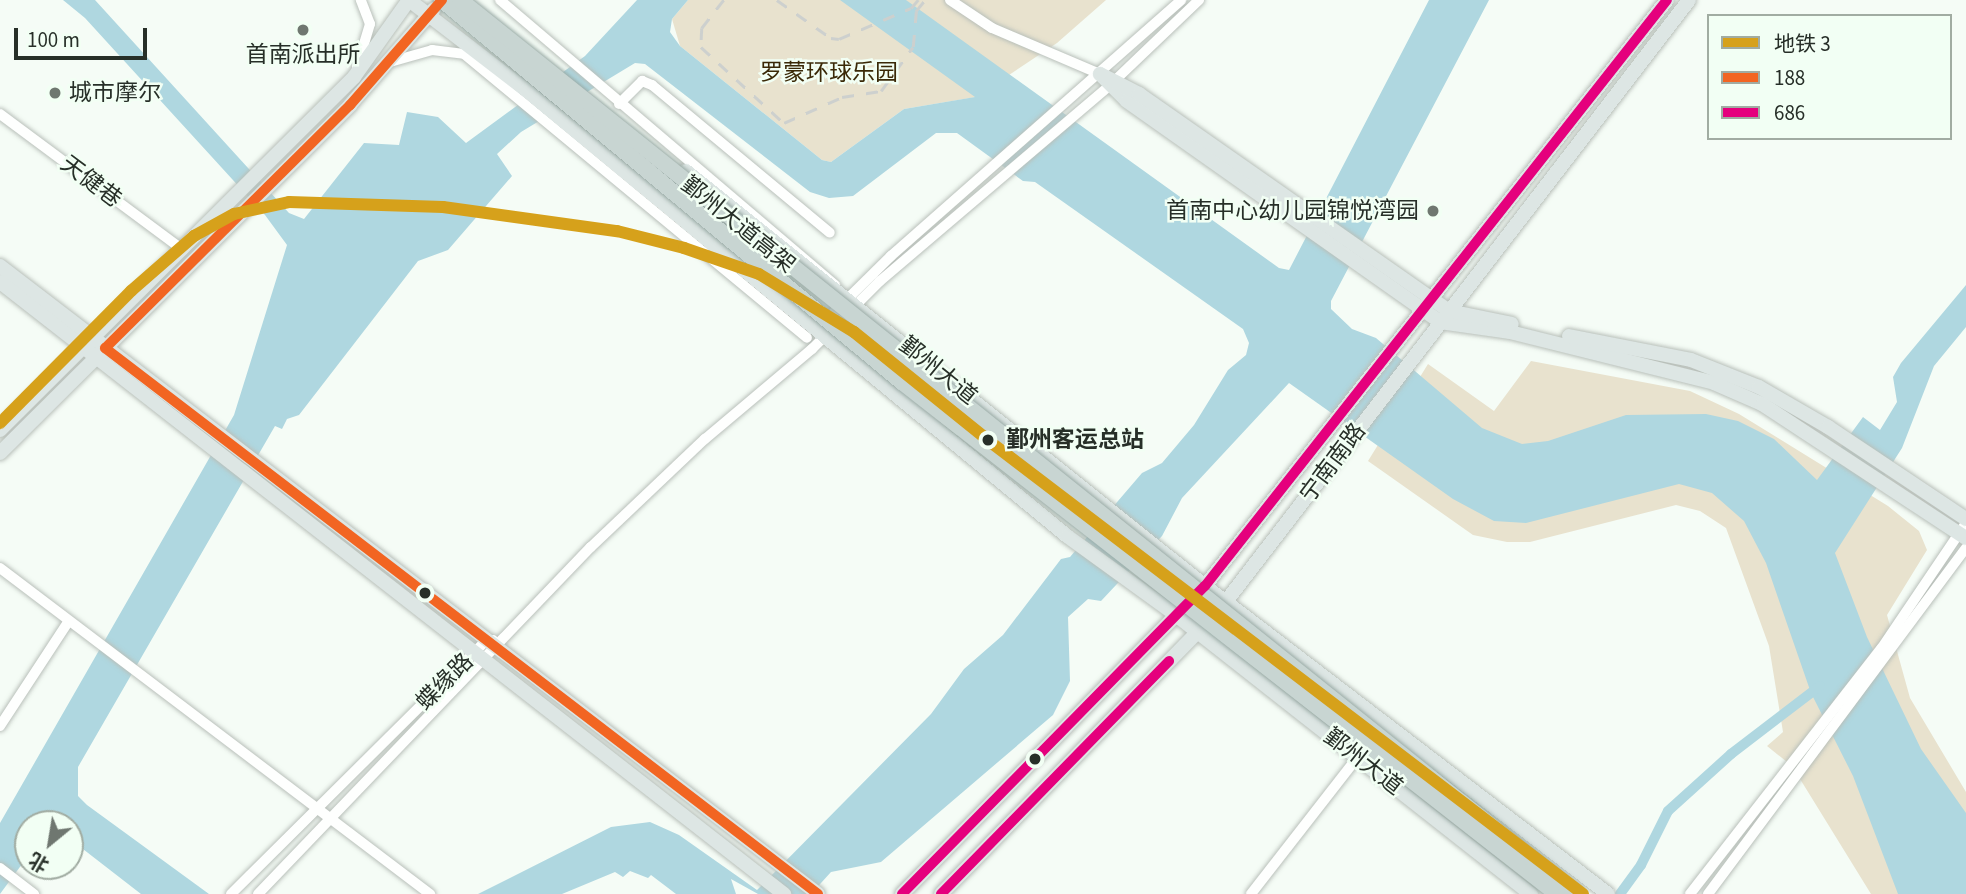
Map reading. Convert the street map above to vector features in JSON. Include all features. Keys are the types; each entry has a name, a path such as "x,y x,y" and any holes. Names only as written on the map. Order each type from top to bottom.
{"highway":[{"name":"鄞州大道高架","path":"442,0 902,382 1557,894"},
{"name":"鄞州大道高架","path":"460,0 1576,894"}],"main road":[{"path":"0,430 354,77 409,0"},
{"name":"鄞州大道","path":"409,0 552,121 1068,536 1177,615 1531,894"},
{"path":"0,453 349,105 378,69 442,0"},
{"name":"鄞州大道","path":"469,0 551,65 596,92 850,301 1205,586 1606,893"},
{"name":"宁南南路","path":"902,894 1205,586 1667,0"},
{"name":"宁南南路","path":"941,894 1226,602 1689,0"},
{"path":"1100,74 1324,230 1353,259 1422,311 1714,383 1762,404 1890,487 1964,528"},
{"path":"1324,230 1360,246 1433,297 1445,317 1691,360 1759,387 1896,471 1964,528"},
{"path":"0,266 100,353 248,465 481,655 784,894"},
{"path":"0,282 87,342"},
{"path":"248,465 495,643 818,894"}],"street":[{"path":"354,77 370,24 361,0"},
{"path":"500,0 568,62 596,92 619,104 822,270 850,301"},
{"path":"950,0 992,28 1100,74"},
{"path":"850,301 993,166 1181,0"},
{"path":"850,301 1112,83 1199,0"},
{"path":"378,69 400,57 432,50 464,54 521,95"},
{"path":"619,104 642,81 652,85 830,233"},
{"name":"天健巷","path":"0,114 183,250"},
{"name":"蝶缘路","path":"231,894 495,643 591,547 801,356 816,335 850,301"},
{"path":"801,356 816,335"},
{"path":"1690,894 1881,649 1964,528"},
{"path":"1708,894 1966,548"},
{"path":"0,568 430,894"},
{"path":"0,726 68,622"},
{"name":"蝶缘路","path":"258,894 331,820 481,655"},
{"path":"1251,894 1357,758"},
{"path":"0,868 34,894"}],"green space":[{"name":"罗蒙环球乐园","path":"688,0 1106,0 1057,43 976,97 904,109 831,162 822,160 680,46 672,19"},
{"path":"1531,361 1690,391 1739,414 1888,506 1919,531 1927,550 1887,615 1910,698 1966,792 1966,894 1871,894 1792,766 1767,746 1783,732 1769,646 1726,528 1700,511 1676,505 1530,542 1507,542 1473,535 1368,461 1428,364 1494,411"}],"water":[{"path":"63,0 95,0 289,213 304,219 364,143 399,145 407,112 438,117 466,143 585,56 637,0 688,0 672,19 670,32 680,46 822,160 831,162 904,109 975,97 840,0 906,0 1279,268 1289,270 1429,0 1489,0 1331,301 1331,309 1352,329 1376,338 1482,428 1522,444 1548,441 1626,415 1706,414 1738,421 1774,439 1817,480 1863,417 1880,430 1897,402 1893,377 1901,363 1966,285 1966,327 1934,366 1902,448 1835,553 1867,637 1921,749 1966,813 1966,894 1898,894 1853,776 1811,693 1766,563 1744,521 1712,493 1679,484 1526,523 1494,521 1453,499 1289,383 1182,498 1162,536 1101,601 1088,599 1068,617 1070,681 1053,715 881,862 831,872 811,894 758,894 731,879 736,894 676,894 651,875 648,878 630,871 623,877 615,872 562,894 478,894 611,827 650,822 679,835 757,890 931,714 964,669 1003,635 1061,559 1070,557 1142,473 1162,463 1194,425 1228,370 1246,355 1249,343 1243,329 1035,182 1023,181 957,133 936,133 853,196 829,198 810,192 645,64 635,63 521,132 497,154 512,176 448,250 418,261 299,415 287,419 282,429 275,426 78,767 78,796 87,805 209,894 141,894 84,850 84,810 14,810 14,875 0,894 0,823 234,415 287,245 265,215 85,18"}],"waterway":[{"path":"1620,894 1641,865 1668,811 1731,754 1820,686"}],"railway":[{"path":"724,0 702,28 701,47 784,123 842,97 881,91 913,47 916,11 925,0"},
{"path":"777,0 831,38 839,39 911,8 918,0"}],"metro line":[{"name":"3","path":"0,423 131,291 194,236 234,214 289,202 443,207 617,231 684,248 759,274 854,332 989,441 1583,894"}],"transit line":[{"name":"188","path":"442,0 350,105 105,348 818,894"},
{"name":"686","path":"902,894 1205,586 1667,0"},
{"name":"686","path":"941,894 1169,661"}],"place":[{"name":"首南派出所","path":"303,30"},
{"name":"城市摩尔","path":"55,93"},
{"name":"首南中心幼儿园锦悦湾园","path":"1433,211"},
{"name":"鄞州客运总站","path":"988,440"}]}
